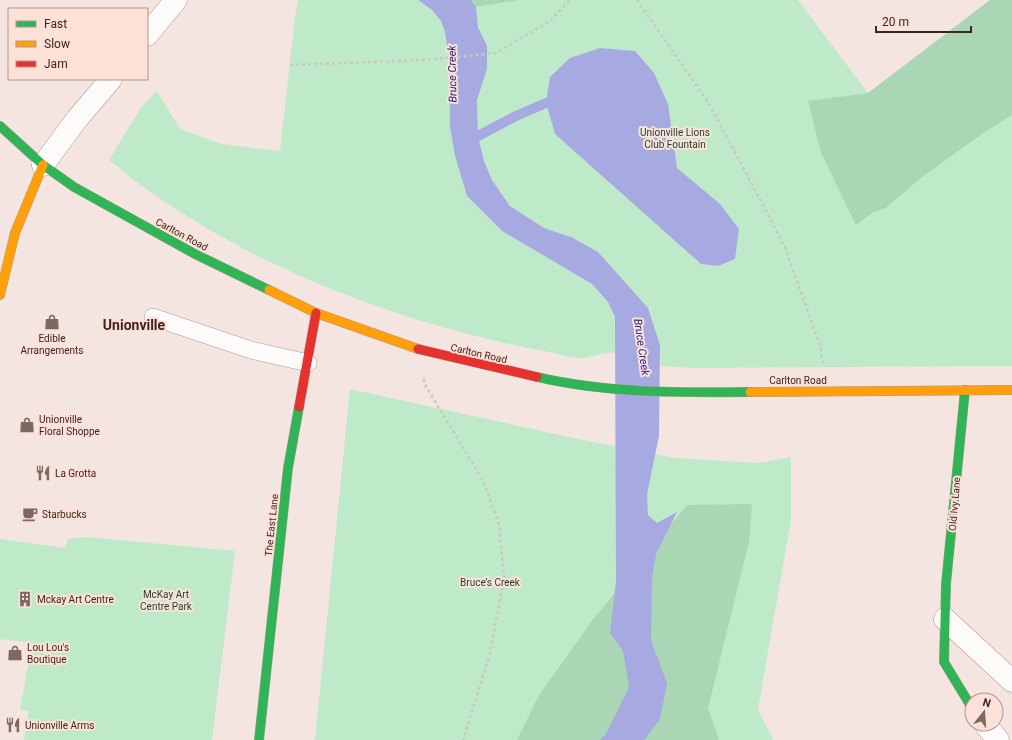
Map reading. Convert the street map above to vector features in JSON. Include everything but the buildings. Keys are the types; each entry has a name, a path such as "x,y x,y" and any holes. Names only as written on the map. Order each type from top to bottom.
{"main road":[{"name":"Carlton Road","path":"0,126 43,165 74,187 195,254 316,313 426,352 566,384 687,393 827,390 1012,390"},
{"path":"0,295 15,233 43,165"},
{"name":"The East Lane","path":"259,740 288,468 316,313"},
{"name":"Old Ivy Lane","path":"964,695 944,662 946,584 965,390"}],"street":[{"path":"148,34 176,0"},
{"path":"43,165 77,119 110,80"},
{"path":"945,618 1012,681"},
{"path":"992,732 998,740"}],"lane":[{"path":"153,317 251,350 308,363"}],"path":[{"path":"290,65 424,60 496,53 550,21 570,0"},
{"path":"637,0 708,102 785,248 820,345 827,390"},
{"path":"426,352 424,383 483,481 499,524 504,579 489,656 463,740"}],"green space":[{"path":"298,0 418,0 432,10 441,21 445,32 450,65 450,127 455,156 467,196 502,231 592,284 608,302 615,317 619,353 608,353 578,358 566,356 500,342 447,328 402,315 358,299 272,263 231,242 191,219 152,193 109,160 142,106 157,91 180,129 221,144 280,151"},
{"path":"471,0 520,0 476,7"},
{"name":"Unionville Lions Club Fountain","path":"520,0 798,0 868,93 808,102 856,225 874,212 886,208 921,178 982,134 1012,115 1012,366 692,368 661,366 656,336 571,237 544,228 510,206 492,180 484,161 478,136 477,100 487,69 487,46 478,27 476,7"},
{"path":"990,0 1012,0 1012,115 982,134 921,178 886,208 874,212 856,225 821,153 808,101 868,93"},
{"name":"Bruce’s Creek","path":"350,389 578,439 675,458 759,463 791,457 791,520 758,709 773,740 315,740"},
{"path":"752,504 749,542 708,708 719,740 517,740 538,697 591,622 687,505"},
{"name":"McKay Art Centre Park","path":"87,537 235,551 212,740 24,740 29,711 20,710 32,643 0,639 0,539 65,548 68,539"}],"water":[{"name":"Bruce Creek","path":"418,0 471,0 476,7 478,27 487,46 487,69 477,100 478,136 484,161 492,180 510,206 544,228 571,237 598,252 648,308 660,345 659,436 647,494 648,515 657,523 677,512 656,554 652,578 651,640 667,683 660,719 644,740 600,740 606,734 629,687 623,651 610,633 616,581 615,317 608,302 592,284 502,231 467,196 455,156 450,127 450,65 445,32 441,21 432,10"},
{"path":"600,48 635,51 654,73 668,104 677,168 720,204 739,229 735,259 718,266 701,264 555,134 546,103 550,77 570,58"}],"waterway":[{"path":"478,136 516,116 546,103"}],"traffic: fast":[{"path":"0,126 43,165 74,187 195,254 269,290"},
{"path":"537,377 589,386 643,391 750,392"},
{"path":"964,695 944,662 946,584 965,390"},
{"path":"259,740 288,468 299,407"}],"traffic: slow":[{"path":"0,295 15,233 43,165"},
{"path":"269,290 316,313 418,349"},
{"path":"750,392 1012,390"}],"traffic: jam":[{"path":"299,407 316,313"},
{"path":"418,349 537,377"}],"place":[{"name":"Edible Arrangements","path":"52,322"},
{"name":"Unionville Floral Shoppe","path":"27,425"},
{"name":"La Grotta","path":"43,473"},
{"name":"Starbucks","path":"30,514"},
{"name":"Mckay Art Centre","path":"25,599"},
{"name":"Lou Lou's Boutique","path":"15,653"},
{"name":"Unionville Arms","path":"13,725"}],"district":[{"name":"Unionville","path":"134,325"}]}
